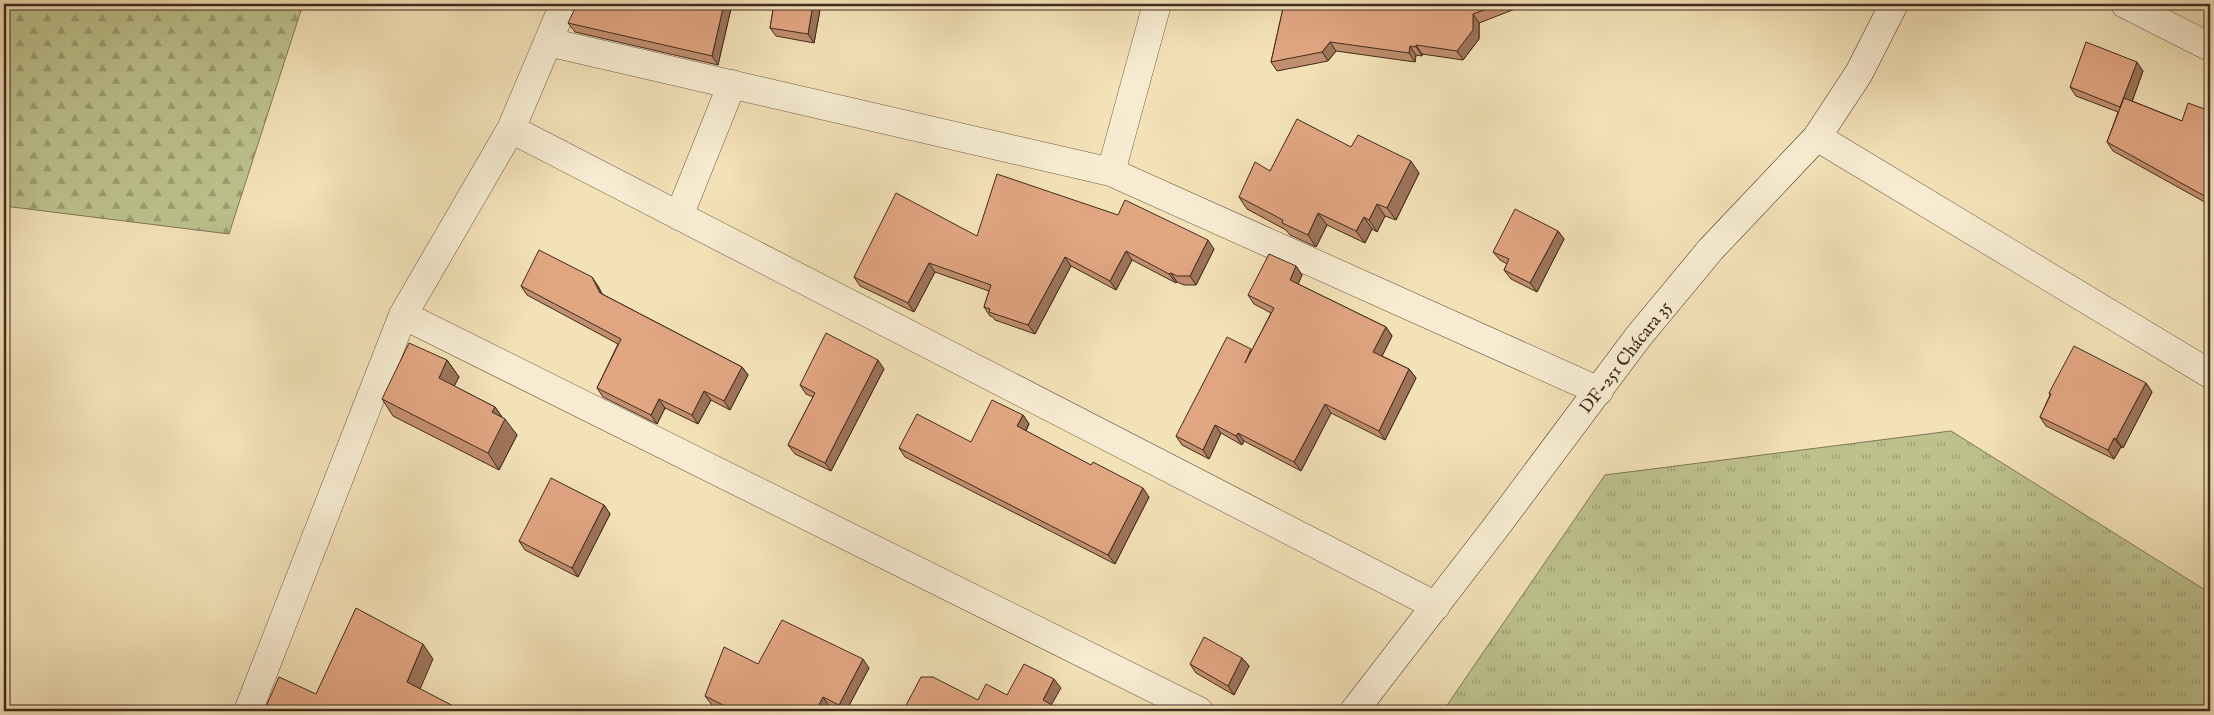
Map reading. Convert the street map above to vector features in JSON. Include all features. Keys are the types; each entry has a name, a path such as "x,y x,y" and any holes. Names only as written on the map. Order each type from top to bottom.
{"street":[{"path":"248,711 403,314 511,129 564,4"},
{"path":"1111,172 1158,4"},
{"name":"DF-251 Chácara 35","path":"1354,711 1436,606 1638,337 1711,249 1817,137 1859,73 1894,4"},
{"path":"2125,4 2210,47"},
{"path":"548,42 1111,172 1599,390"},
{"path":"679,216 732,84"},
{"path":"511,129 1436,606"},
{"path":"1817,137 2210,374"},
{"path":"403,314 1199,711"}],"green space":[{"path":"4,4 303,4 229,234 4,206"},
{"path":"1951,431 2210,593 2210,711 1443,711 1605,475"}],"building":[{"path":"577,4 724,4 712,56 568,23"},
{"path":"774,4 813,4 808,34 770,28"},
{"path":"1284,4 1500,4 1473,14 1473,30 1457,51 1416,45 1416,47 1410,46 1409,53 1330,42 1322,52 1271,62"},
{"path":"2086,42 2137,62 2120,107 2070,87"},
{"path":"2124,98 2182,121 2188,103 2210,111 2210,199 2107,142"},
{"path":"1297,119 1351,147 1358,135 1411,161 1387,208 1377,204 1369,220 1364,217 1356,231 1318,213 1308,235 1282,223 1283,220 1239,197 1255,162 1270,171"},
{"path":"997,174 1118,215 1125,200 1208,240 1190,276 1169,274 1126,251 1110,281 1065,257 1028,325 989,312 990,309 984,307 991,285 929,263 908,303 854,277 896,193 977,236"},
{"path":"1515,209 1558,231 1530,283 1504,270 1509,259 1493,252"},
{"path":"539,250 592,277 600,293 742,367 724,401 704,391 692,415 659,399 651,415 597,388 621,339 521,286"},
{"path":"1269,254 1296,266 1290,280 1386,327 1373,352 1409,369 1379,431 1325,404 1294,462 1238,433 1236,436 1215,425 1203,450 1176,436 1227,337 1251,349 1245,363 1274,308 1248,295"},
{"path":"826,333 878,360 825,463 788,445 815,393 800,385"},
{"path":"409,343 447,360 439,378 495,407 492,412 505,419 488,453 382,399"},
{"path":"2074,346 2146,383 2116,439 2114,438 2108,450 2040,417 2051,394 2049,393"},
{"path":"992,400 1023,415 1017,426 1091,465 1093,462 1143,488 1108,555 899,448 917,414 971,442"},
{"path":"551,478 604,505 572,568 519,541"},
{"path":"356,608 423,644 407,682 463,711 264,711 279,677 316,694"},
{"path":"782,620 863,659 839,705 823,697 816,711 735,711 705,696 724,647 758,664"},
{"path":"1204,637 1242,658 1228,686 1190,664"},
{"path":"1024,664 1054,679 1043,700 1063,711 903,711 921,677 933,677 978,700 986,684 1007,695"}]}
